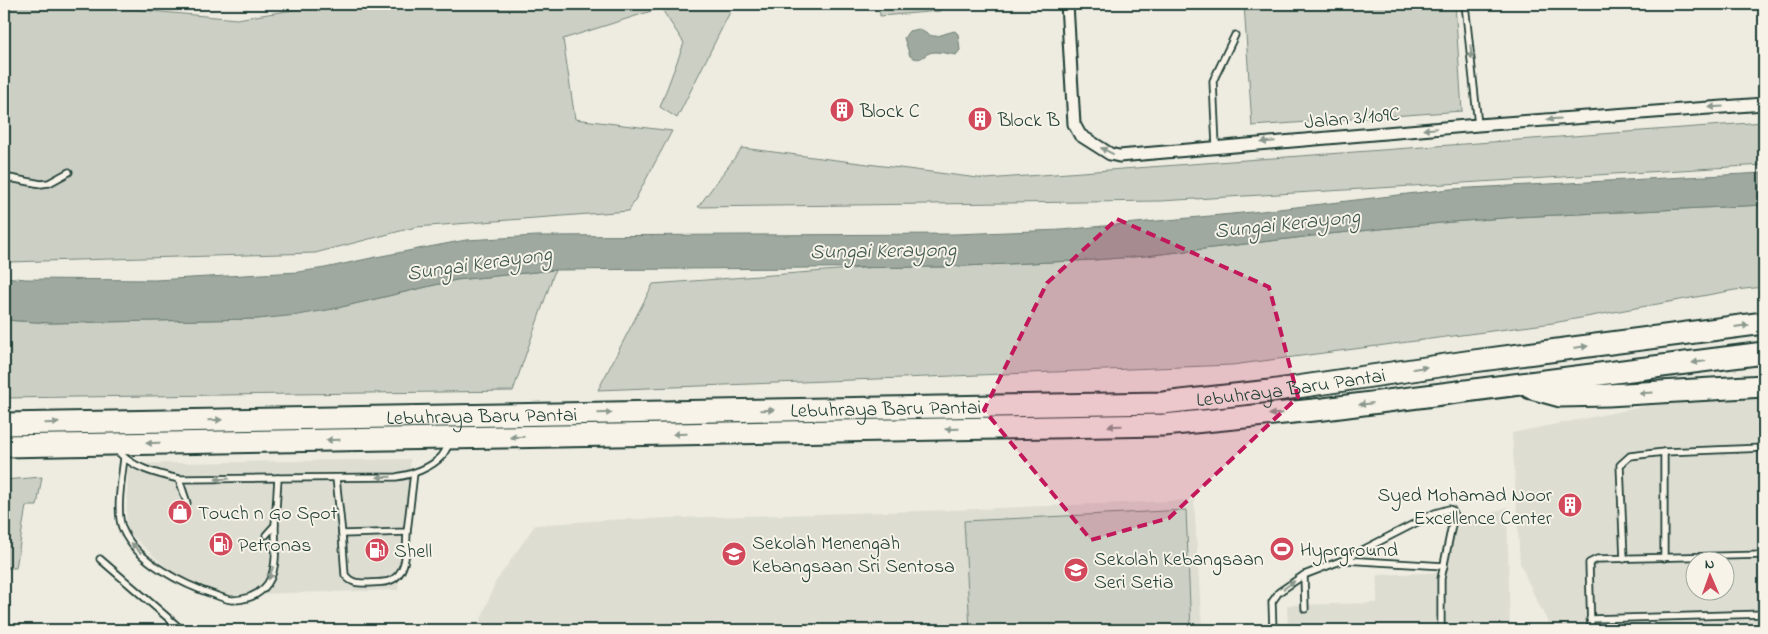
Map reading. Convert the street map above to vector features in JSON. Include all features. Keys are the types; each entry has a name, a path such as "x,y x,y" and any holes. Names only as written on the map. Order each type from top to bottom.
{"highway":[{"name":"Lebuhraya Baru Pantai","path":"4,424 1163,403 1270,391 1466,362 1764,323"},
{"name":"Lebuhraya Baru Pantai","path":"4,446 118,451 452,438 1164,425 1324,409 1764,353"},
{"path":"1519,385 1560,396 1764,386"}],"street":[{"name":"Jalan 3/109C","path":"1067,4 1074,124 1080,135 1110,154 1119,156 1216,146 1764,104"}],"lane":[{"path":"1466,4 1478,125"},
{"path":"1216,146 1213,81 1234,35"},
{"path":"4,177 40,184 49,183 69,172"},
{"path":"118,451 154,474 179,479 396,477 414,473 442,456 452,438"},
{"path":"1624,559 1620,465 1630,456 1664,452 1764,448"},
{"path":"118,451 119,509 122,530 140,553 169,575 186,584 231,600 250,598 265,587 274,571 278,478"},
{"path":"1664,452 1664,558"},
{"path":"336,478 345,574 353,582 388,582 396,577 403,567 414,473"},
{"path":"179,479 187,503"},
{"path":"1273,630 1273,598 1279,592 1304,575 1343,560 1435,513 1449,509 1452,510 1454,515 1440,594 1441,630"},
{"path":"266,535 275,525"},
{"path":"342,534 408,532"},
{"path":"1590,630 1590,563 1597,559 1764,555"},
{"path":"100,559 182,630"},
{"path":"1343,560 1444,566"},
{"path":"1304,575 1305,609"},
{"path":"1590,619 1764,614"}],"highlighted area":[{"path":"1117,219 1269,287 1298,397 1169,518 1091,540 984,410 1047,283"}],"shaded area":[{"path":"4,4 76,4 237,19 330,4 734,4 677,118 660,107 684,43 661,8 563,39 575,119 672,131 629,211 416,227 315,253 9,262 4,260"},
{"path":"879,4 940,4 940,11 880,16"},
{"path":"1244,4 1455,4 1462,111 1252,126"},
{"path":"1764,122 1764,165 1161,201 698,207 742,148 986,179"},
{"path":"1764,205 1764,287 1735,290 1553,323 1232,365 598,390 653,284 877,267 942,267 1094,260 1452,222"},
{"path":"555,270 513,391 4,398 4,320 51,323 257,319 333,309 456,280"},
{"path":"1764,397 1764,630 1552,630 1520,563 1512,433 1647,406"},
{"path":"410,459 410,479 398,590 226,595 171,572 126,530 128,464"},
{"path":"42,477 37,506 26,506 16,568 4,568 4,480"},
{"name":"Sekolah Menengah Kebangsaan Sri Sentosa","path":"1194,500 1202,630 477,630 495,583 535,525 604,520 952,510"},
{"path":"1507,507 1510,630 1288,630 1287,605 1377,603 1377,575 1446,572 1454,528"},
{"name":"Sekolah Kebangsaan Seri Setia","path":"1186,510 1191,630 970,630 964,521"}],"water":[{"path":"919,29 933,36 955,31 958,34 960,50 956,55 931,52 918,59 910,56 904,38 909,31"},
{"name":"Sungai Kerayong","path":"1764,173 1764,205 1452,222 1094,260 942,267 555,270 456,280 333,309 257,319 51,323 4,320 4,277 26,279 155,280 298,272 466,240 537,236 955,234 1061,230 1253,212 1450,189"}],"place":[{"name":"Block C","path":"842,110"},
{"name":"Block B","path":"980,119"},
{"name":"Syed Mohamad Noor Excellence Center","path":"1570,505"},
{"name":"Touch n Go Spot","path":"180,512"},
{"name":"Petronas","path":"221,544"},
{"name":"Hyprground","path":"1282,549"},
{"name":"Shell","path":"377,550"},
{"name":"Sekolah Menengah Kebangsaan Sri Sentosa","path":"734,554"},
{"name":"Sekolah Kebangsaan Seri Setia","path":"1076,570"}]}
